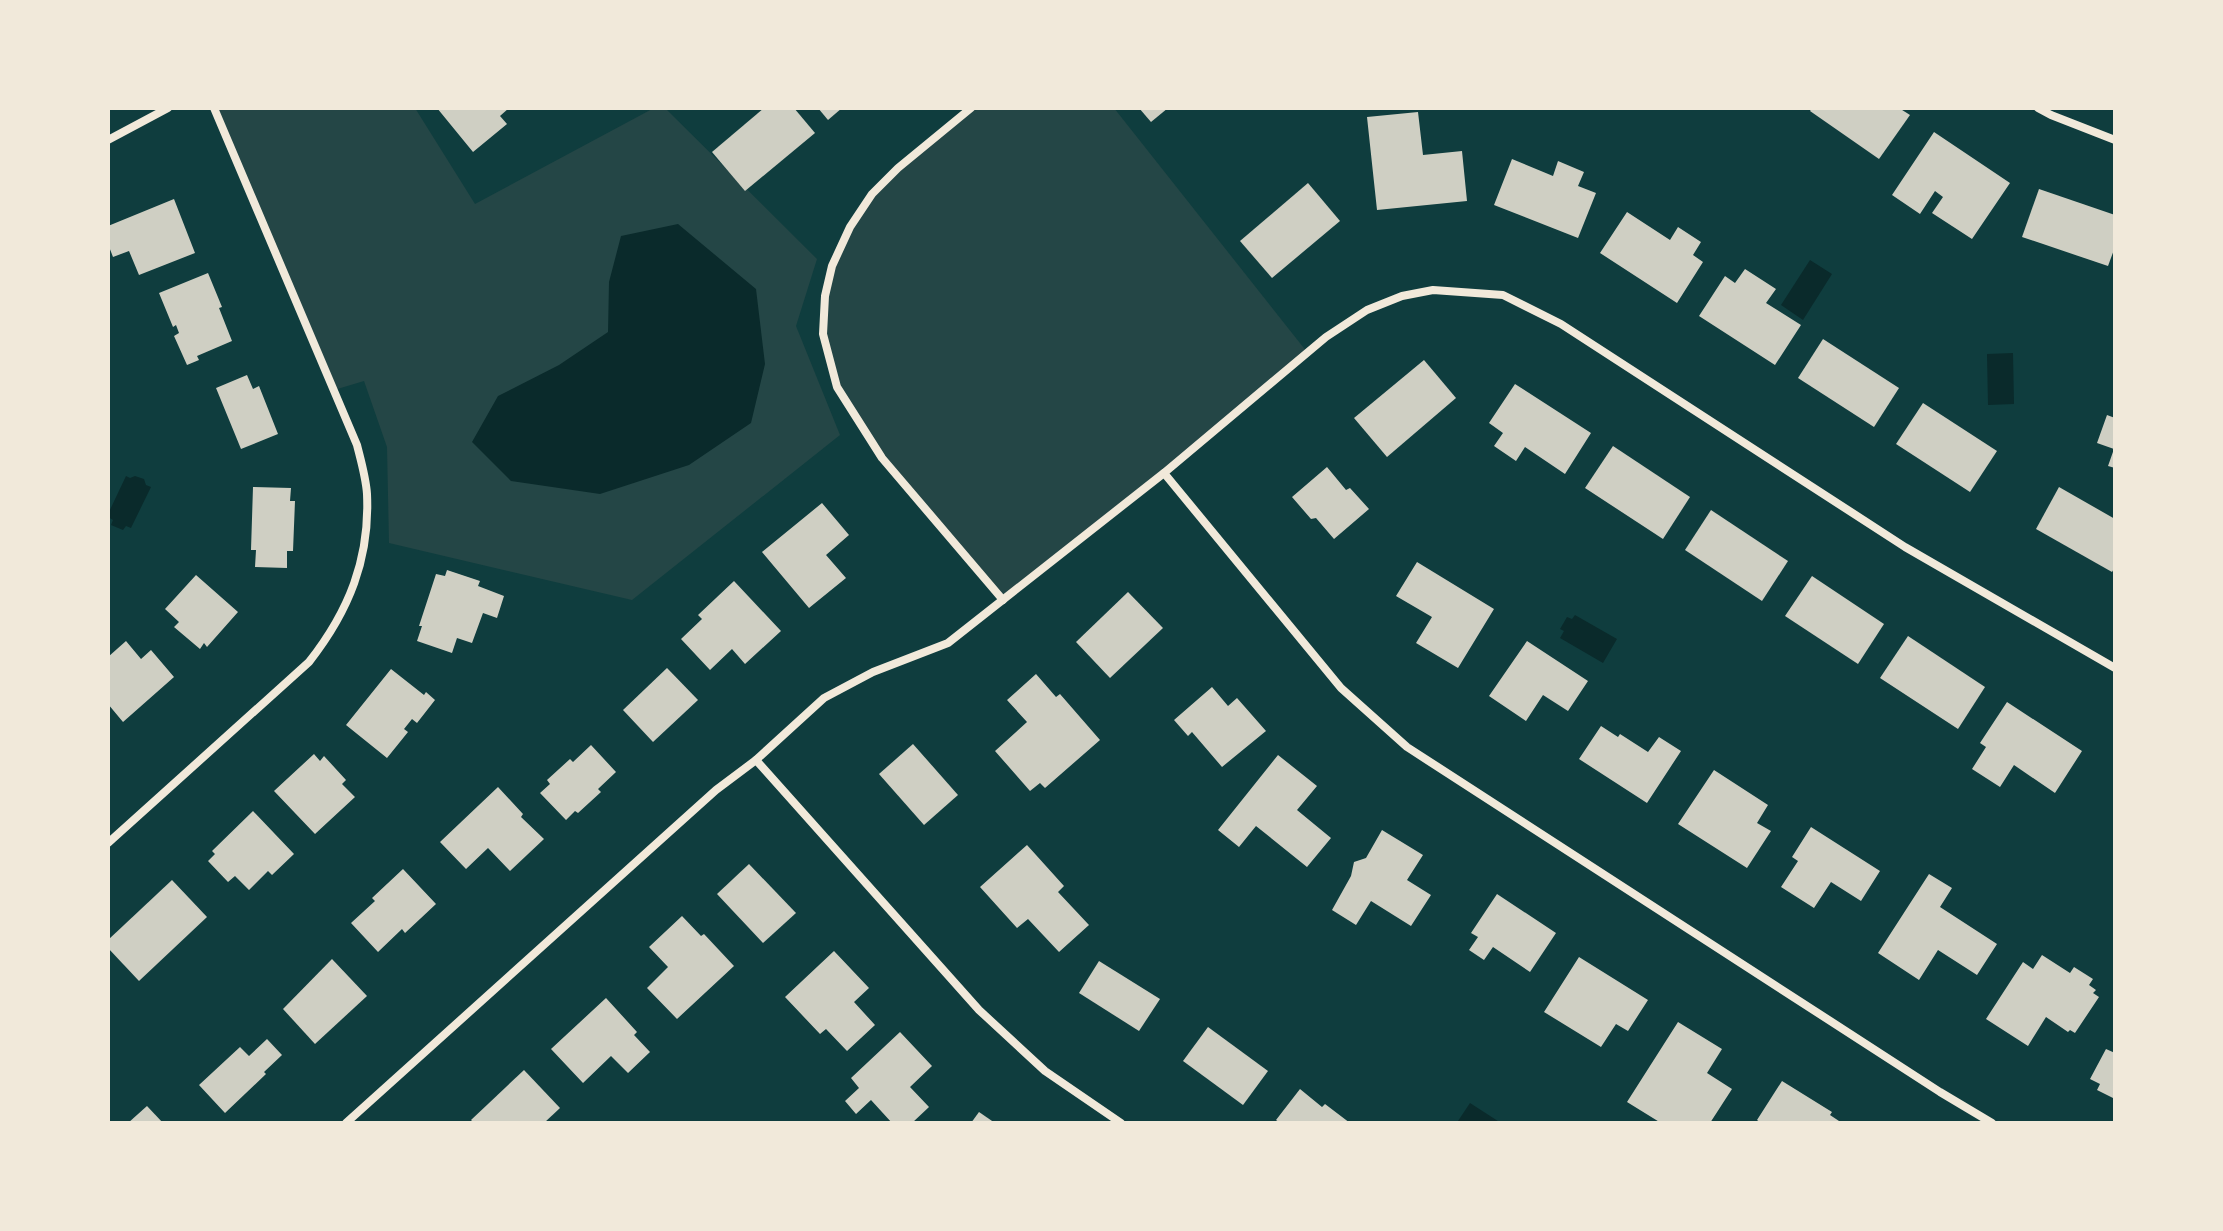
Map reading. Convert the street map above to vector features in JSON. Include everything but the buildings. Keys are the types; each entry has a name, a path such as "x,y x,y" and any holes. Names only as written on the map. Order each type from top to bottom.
{"street":[{"path":"108,140 168,108"},
{"path":"108,843 309,662 330,635 351,597 366,545 367,492 357,445 214,108"},
{"path":"971,108 898,168 872,194 850,227 832,266 825,296 823,334 837,387 882,458 1003,600"},
{"path":"2038,108 2115,140"},
{"path":"346,1123 716,790 756,760 824,698 873,672 948,643 1164,473 1326,337 1367,310 1402,296 1433,290 1503,295 1561,324 1905,547 2115,668"},
{"path":"1164,473 1341,688 1407,747 1992,1123"},
{"path":"756,760 979,1010 1045,1071 1121,1123"}],"shaded area":[{"path":"214,108 415,108 475,204 654,108 665,108 817,259 796,326 840,435 632,600 389,543 387,447 364,381 334,390"},
{"path":"971,108 1114,108 1307,352 1003,600 882,458 837,387 823,334 832,266 872,194"},
{"path":"678,224 756,289 765,364 751,423 689,465 600,494 511,481 472,442 498,396 559,365 608,332 609,282 621,236"},
{"path":"1810,260 1832,274 1803,320 1781,305"},
{"path":"2013,353 2014,404 1988,405 1987,354"},
{"path":"126,476 144,479 146,485 151,487 131,528 126,526 123,530 111,525 113,520 108,514"},
{"path":"1575,615 1617,639 1603,663 1560,638 1564,631 1560,629 1567,617 1572,619"},
{"path":"1470,1103 1501,1123 1460,1123 1458,1121"}]}
